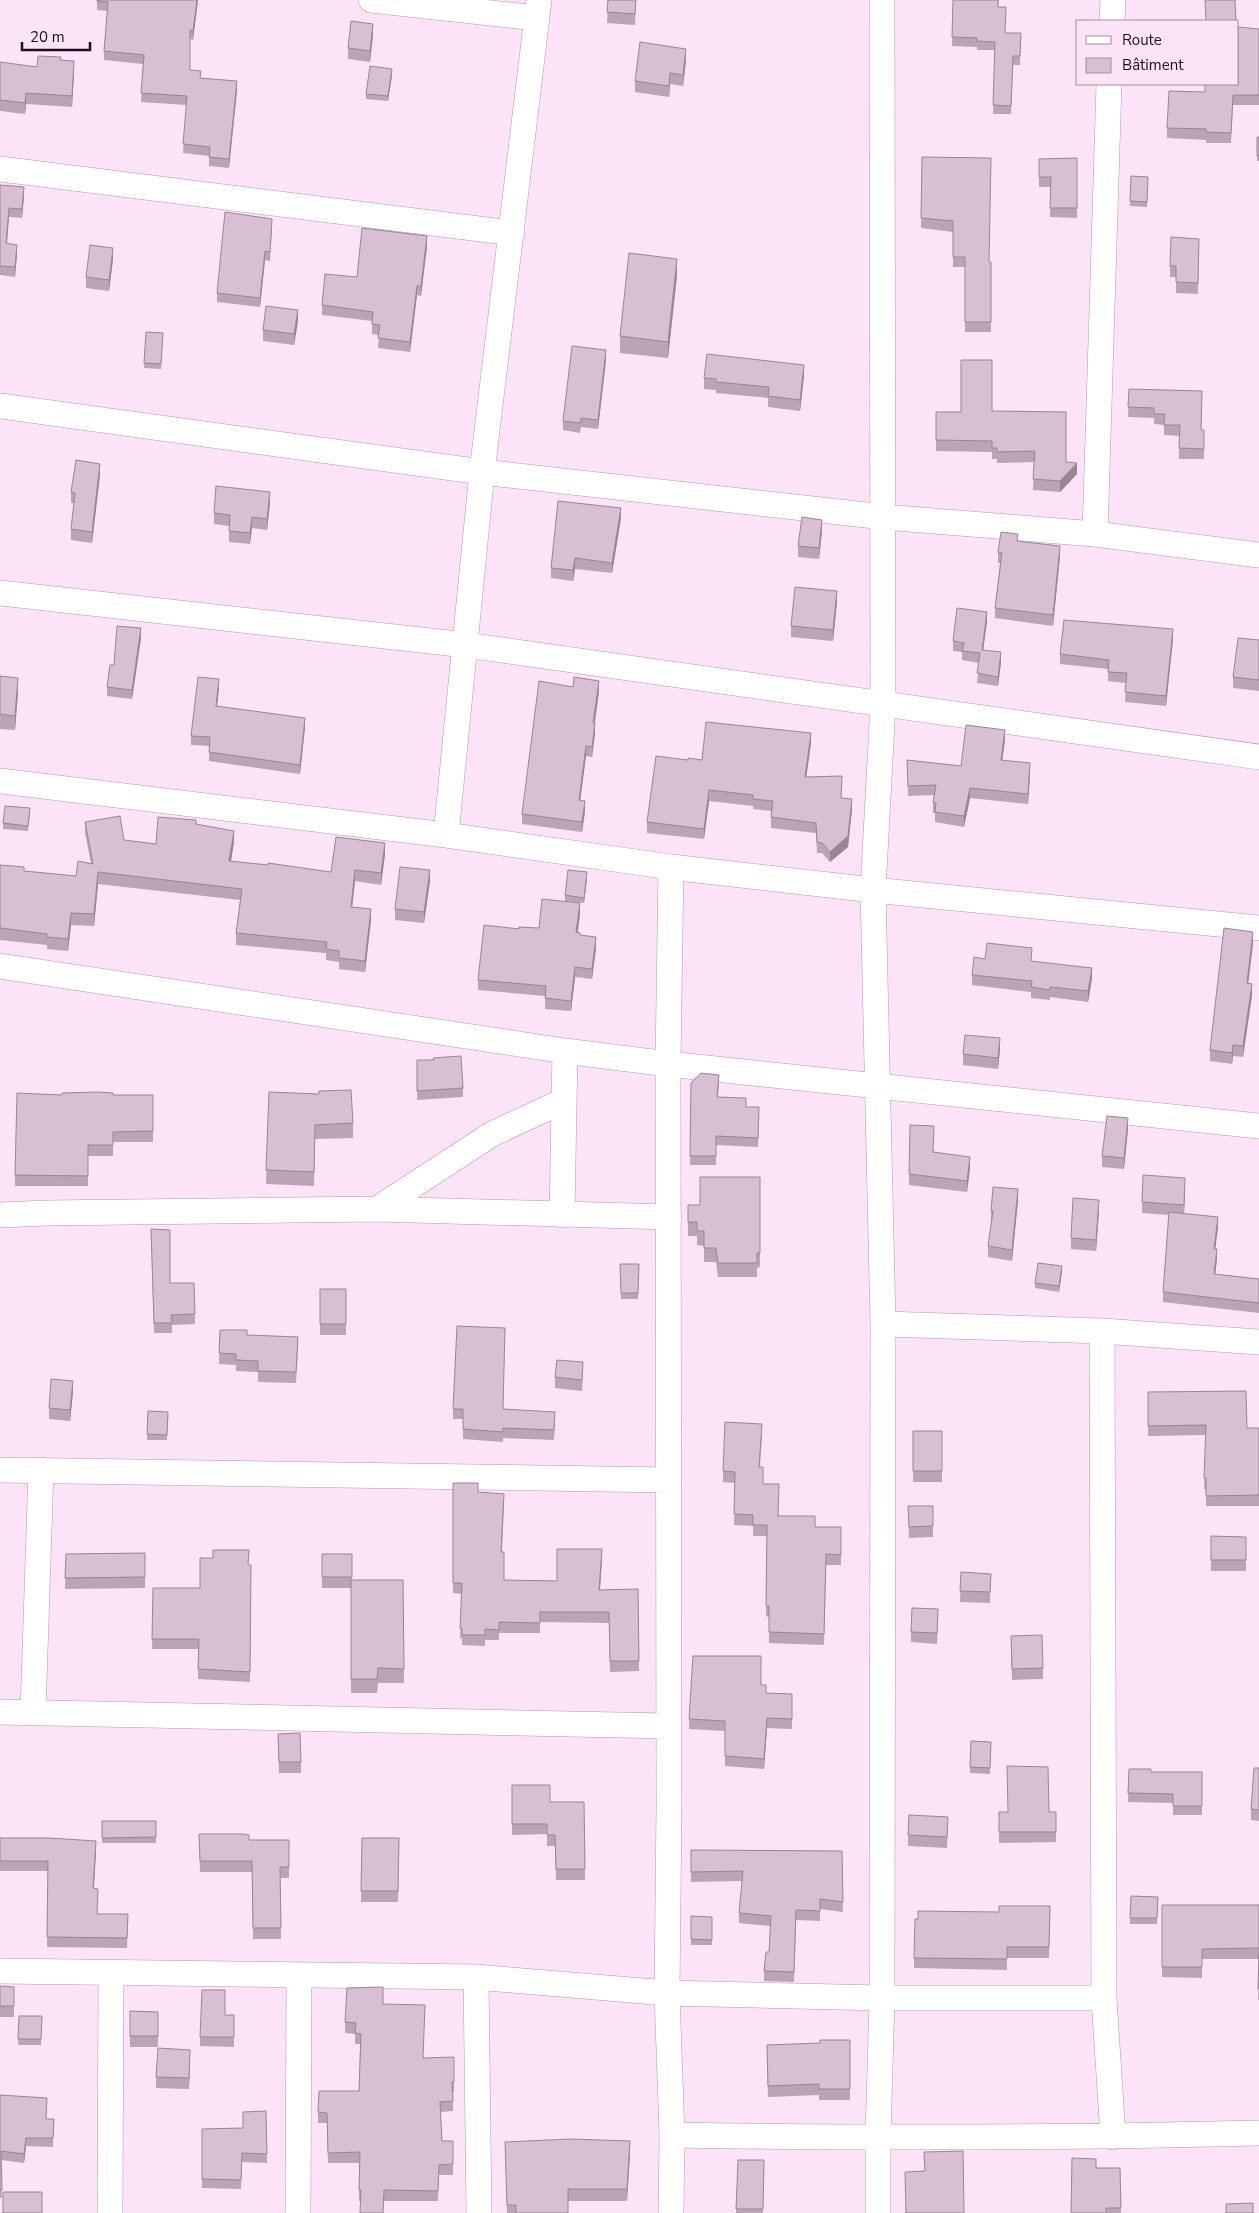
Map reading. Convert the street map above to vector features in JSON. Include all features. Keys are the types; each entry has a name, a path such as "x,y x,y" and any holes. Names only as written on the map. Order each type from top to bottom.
{"street":[{"path":"370,0 538,9 482,472 446,835"},
{"path":"878,2213 882,1998 883,1324 876,1086 873,890 883,705 882,0"},
{"path":"1112,20 1113,0"},
{"path":"1095,534 1109,85"},
{"path":"0,169 512,233"},
{"path":"0,406 482,472 884,517 1095,534 1259,555"},
{"path":"0,593 466,645 1259,757"},
{"path":"0,781 446,835 671,867 873,890 1259,928"},
{"path":"671,867 668,1064 667,1994 672,2135 671,2213"},
{"path":"0,966 565,1051 668,1064 1259,1126"},
{"path":"562,1215 565,1051"},
{"path":"377,1209 492,1134 563,1101"},
{"path":"0,1215 377,1209 669,1217"},
{"path":"883,1324 1102,1331 1259,1342"},
{"path":"1102,1331 1104,1998 1113,2137"},
{"path":"0,1470 669,1480"},
{"path":"32,1713 41,1470"},
{"path":"0,1712 668,1726"},
{"path":"0,1972 476,1977 667,1994 882,1998 1104,1998"},
{"path":"110,2213 111,1973"},
{"path":"298,2213 299,1975"},
{"path":"476,1977 479,2213"},
{"path":"672,2135 878,2138 1113,2137 1259,2133"}],"building":[{"path":"97,0 197,0 193,31 190,30 190,70 201,71 200,78 237,81 229,159 209,157 210,147 183,144 187,96 141,93 144,55 104,51 108,2"},
{"path":"608,0 636,0 635,14 607,12"},
{"path":"953,0 998,0 998,7 1006,7 1005,33 1021,33 1020,56 1013,56 1011,106 993,105 995,42 977,41 977,38 952,37"},
{"path":"1205,0 1235,0 1236,20 1206,20"},
{"path":"351,21 373,24 370,51 348,48"},
{"path":"1239,27 1259,29 1259,95 1233,95 1231,133 1206,132 1206,129 1167,128 1169,91 1205,92 1205,85 1239,85"},
{"path":"640,42 686,49 683,75 670,73 669,86 635,81"},
{"path":"38,56 61,57 60,60 74,61 72,96 26,93 25,103 0,100 0,62 37,67"},
{"path":"370,66 392,69 388,96 366,94"},
{"path":"1257,137 1259,137 1259,156 1257,156"},
{"path":"922,157 991,158 989,262 991,262 991,322 965,322 965,257 953,257 953,221 921,218"},
{"path":"1077,158 1077,208 1050,208 1051,177 1039,177 1039,159"},
{"path":"1131,176 1148,177 1147,202 1130,201"},
{"path":"0,185 24,187 22,209 9,208 6,243 17,245 15,267 0,266"},
{"path":"225,212 272,219 270,252 265,251 260,298 217,293"},
{"path":"362,228 427,236 421,286 417,286 410,342 378,338 380,325 372,324 373,312 322,305 325,274 357,277"},
{"path":"1171,237 1199,239 1198,283 1176,282 1176,266 1170,266"},
{"path":"90,245 113,248 109,280 86,277"},
{"path":"629,253 677,259 668,342 620,336"},
{"path":"266,306 298,310 294,334 263,330"},
{"path":"146,332 163,333 161,364 144,363"},
{"path":"572,346 606,350 598,420 581,418 580,423 563,421"},
{"path":"707,354 804,365 800,400 768,396 769,387 716,382 716,379 704,378"},
{"path":"961,360 992,360 992,411 1066,412 1066,462 1077,463 1060,481 1033,479 1035,451 997,452 997,448 992,448 992,441 936,440 936,412 961,412"},
{"path":"1129,389 1202,391 1201,430 1204,430 1204,449 1179,448 1180,425 1164,425 1165,414 1154,414 1154,408 1128,407"},
{"path":"76,460 100,464 92,532 71,529 75,493 71,492"},
{"path":"216,486 270,492 267,519 252,517 250,533 229,531 230,515 214,513"},
{"path":"558,501 621,508 612,563 575,558 573,570 551,568"},
{"path":"802,517 822,520 819,548 798,546"},
{"path":"1001,532 1018,534 1017,541 1060,546 1053,615 995,608 1002,553 998,552"},
{"path":"795,587 837,591 833,630 791,626"},
{"path":"957,608 987,612 982,650 1001,652 998,677 977,673 980,653 962,651 964,643 953,641"},
{"path":"1064,620 1173,629 1166,696 1125,692 1127,673 1108,672 1109,660 1060,654"},
{"path":"117,626 141,628 132,690 107,687 110,665 114,665"},
{"path":"1238,638 1259,640 1259,680 1233,677"},
{"path":"0,676 18,678 15,716 0,714"},
{"path":"198,677 219,679 216,706 305,718 300,765 209,752 210,737 191,736"},
{"path":"574,677 599,681 593,723 595,723 592,747 586,746 579,800 585,801 582,822 522,814 539,681 573,687"},
{"path":"706,722 811,733 805,777 842,776 841,798 852,799 848,836 830,852 822,843 817,842 816,823 771,817 773,801 753,799 753,795 709,790 704,829 647,822 656,756 702,760"},
{"path":"966,725 1005,730 1001,760 1030,763 1028,794 970,788 964,816 935,812 936,803 933,802 936,785 908,786 907,760 961,766"},
{"path":"5,806 30,808 28,826 3,823"},
{"path":"120,816 124,840 156,844 158,817 196,820 196,824 234,831 229,861 268,865 268,863 331,872 336,837 385,843 381,873 355,870 351,907 371,909 365,961 339,958 339,951 326,949 327,942 236,933 242,889 98,872 94,914 71,913 68,939 47,937 47,934 0,928 0,865 24,867 24,871 76,876 78,861 93,864 85,822"},
{"path":"400,867 430,870 424,912 395,909"},
{"path":"568,870 587,872 584,898 565,895"},
{"path":"542,899 580,903 576,932 580,933 580,935 596,937 592,969 575,967 571,1001 545,998 546,986 478,980 484,925 519,929 519,927 539,928"},
{"path":"1224,928 1253,932 1247,983 1252,984 1243,1046 1233,1045 1232,1053 1210,1050"},
{"path":"987,943 1032,948 1031,961 1092,968 1088,991 1050,987 1050,990 1031,987 1032,981 972,975 974,957 985,959"},
{"path":"965,1035 1000,1038 998,1058 963,1054"},
{"path":"461,1056 463,1088 417,1091 417,1060 434,1060 433,1058"},
{"path":"701,1073 719,1075 717,1097 746,1098 746,1107 759,1107 758,1138 716,1136 716,1156 690,1156 691,1083"},
{"path":"351,1090 353,1123 315,1125 314,1172 266,1170 269,1092 319,1094 319,1091"},
{"path":"17,1093 62,1095 62,1093 113,1093 113,1095 153,1095 153,1131 113,1132 113,1145 88,1145 88,1176 15,1175"},
{"path":"1107,1116 1128,1118 1124,1158 1102,1156"},
{"path":"910,1125 934,1126 933,1152 970,1157 967,1181 909,1174"},
{"path":"1143,1175 1185,1178 1184,1205 1142,1202"},
{"path":"700,1177 760,1177 760,1253 757,1253 757,1263 718,1263 716,1248 704,1248 704,1231 697,1231 697,1222 688,1222 688,1205 700,1205"},
{"path":"993,1187 1018,1189 1012,1250 988,1246 993,1211 991,1211"},
{"path":"1073,1198 1099,1200 1096,1240 1071,1238"},
{"path":"1169,1212 1218,1217 1214,1249 1217,1249 1214,1274 1259,1279 1259,1303 1163,1292"},
{"path":"151,1229 170,1230 170,1283 194,1283 195,1314 171,1315 172,1323 154,1323"},
{"path":"1038,1263 1062,1266 1059,1286 1035,1283"},
{"path":"620,1264 639,1264 638,1293 621,1293"},
{"path":"320,1289 346,1289 346,1324 320,1324"},
{"path":"457,1326 505,1328 503,1409 555,1412 554,1430 503,1428 503,1432 463,1429 463,1409 453,1409"},
{"path":"220,1330 247,1330 247,1335 298,1337 296,1372 258,1371 258,1361 236,1360 236,1354 219,1353"},
{"path":"557,1360 583,1362 582,1380 555,1377"},
{"path":"51,1379 73,1381 70,1410 49,1408"},
{"path":"1246,1391 1247,1428 1259,1428 1259,1495 1206,1496 1206,1478 1204,1478 1206,1425 1148,1426 1148,1392"},
{"path":"148,1411 168,1412 167,1435 147,1434"},
{"path":"725,1422 762,1424 759,1467 763,1467 763,1484 779,1484 778,1516 815,1516 815,1527 841,1527 841,1555 826,1554 824,1634 769,1632 769,1606 766,1606 767,1525 753,1525 753,1515 734,1514 735,1472 723,1471"},
{"path":"913,1431 942,1431 942,1471 913,1471"},
{"path":"453,1483 478,1483 478,1492 504,1494 501,1552 504,1552 504,1580 557,1581 557,1549 602,1549 599,1590 638,1589 639,1661 610,1661 609,1612 540,1612 540,1623 499,1622 499,1630 485,1629 485,1635 462,1635 462,1628 460,1628 462,1583 453,1583"},
{"path":"908,1506 933,1506 933,1526 909,1527"},
{"path":"1211,1536 1246,1537 1246,1560 1211,1560"},
{"path":"213,1550 249,1550 248,1565 251,1565 250,1672 198,1669 199,1639 152,1639 153,1588 200,1588 200,1558 213,1558"},
{"path":"145,1553 145,1577 65,1578 66,1554"},
{"path":"322,1554 352,1554 352,1577 322,1577"},
{"path":"961,1572 991,1574 990,1592 960,1591"},
{"path":"351,1580 403,1580 404,1669 378,1668 377,1679 351,1679"},
{"path":"912,1608 938,1609 937,1633 911,1632"},
{"path":"1042,1635 1043,1668 1012,1669 1011,1636"},
{"path":"693,1656 761,1656 761,1685 766,1685 766,1693 792,1694 792,1719 767,1718 764,1759 725,1756 725,1721 689,1719"},
{"path":"300,1733 301,1762 279,1762 278,1734"},
{"path":"971,1741 991,1742 990,1768 970,1767"},
{"path":"1007,1766 1048,1767 1049,1812 1056,1812 1056,1832 999,1832 999,1812 1008,1812"},
{"path":"1254,1768 1259,1768 1259,1810 1251,1809"},
{"path":"1129,1769 1151,1769 1151,1772 1202,1772 1202,1806 1173,1806 1173,1794 1128,1793"},
{"path":"512,1785 550,1785 550,1802 584,1802 585,1869 556,1869 555,1835 547,1835 547,1824 512,1824"},
{"path":"909,1815 948,1817 947,1837 908,1835"},
{"path":"102,1821 156,1821 156,1837 102,1838"},
{"path":"199,1834 243,1834 249,1835 249,1840 289,1840 289,1867 280,1867 281,1928 253,1928 252,1861 200,1861"},
{"path":"0,1838 49,1838 96,1841 93,1888 98,1889 97,1914 128,1914 127,1938 47,1937 48,1861 0,1861"},
{"path":"362,1838 399,1838 398,1891 361,1891"},
{"path":"691,1850 842,1851 843,1902 820,1899 820,1911 796,1910 794,1972 764,1971 766,1952 769,1952 771,1916 739,1913 743,1871 691,1872"},
{"path":"1131,1896 1158,1897 1157,1918 1130,1918"},
{"path":"1162,1905 1259,1905 1259,1948 1202,1949 1202,1967 1162,1967"},
{"path":"999,1906 1050,1906 1049,1947 1007,1947 1007,1959 914,1958 915,1919 918,1919 918,1911 999,1912"},
{"path":"691,1916 712,1917 712,1940 691,1939"},
{"path":"1259,1951 1259,1989 1258,1989"},
{"path":"0,1986 14,1987 14,2006 0,2006"},
{"path":"383,1987 383,2004 425,2005 423,2058 454,2057 453,2101 440,2102 442,2141 453,2141 453,2164 439,2165 438,2191 384,2190 383,2213 360,2213 360,2152 328,2153 327,2113 318,2112 319,2091 359,2091 361,2034 355,2033 356,2023 345,2022 347,1988"},
{"path":"202,1990 225,1990 225,2015 234,2015 234,2037 200,2037"},
{"path":"130,2011 158,2012 158,2036 130,2036"},
{"path":"19,2016 42,2016 41,2039 18,2039"},
{"path":"820,2040 850,2040 850,2089 819,2089 819,2084 768,2086 767,2045 820,2043"},
{"path":"158,2048 190,2050 189,2078 156,2077"},
{"path":"0,2095 47,2098 46,2119 54,2119 53,2138 26,2138 24,2154 1,2151 2,2190 0,2190"},
{"path":"266,2111 267,2154 242,2153 241,2180 202,2179 202,2129 243,2128 243,2112"},
{"path":"571,2139 630,2141 627,2189 568,2189 568,2213 516,2213 516,2205 507,2205 505,2142"},
{"path":"963,2151 964,2213 906,2213 905,2172 925,2171 924,2152"},
{"path":"1072,2158 1096,2159 1096,2168 1120,2168 1121,2208 1106,2208 1106,2213 1071,2213"},
{"path":"738,2160 764,2160 763,2209 736,2209"},
{"path":"3,2192 42,2192 42,2213 3,2213"},
{"path":"1253,2203 1253,2213 1226,2213 1226,2204"}]}
